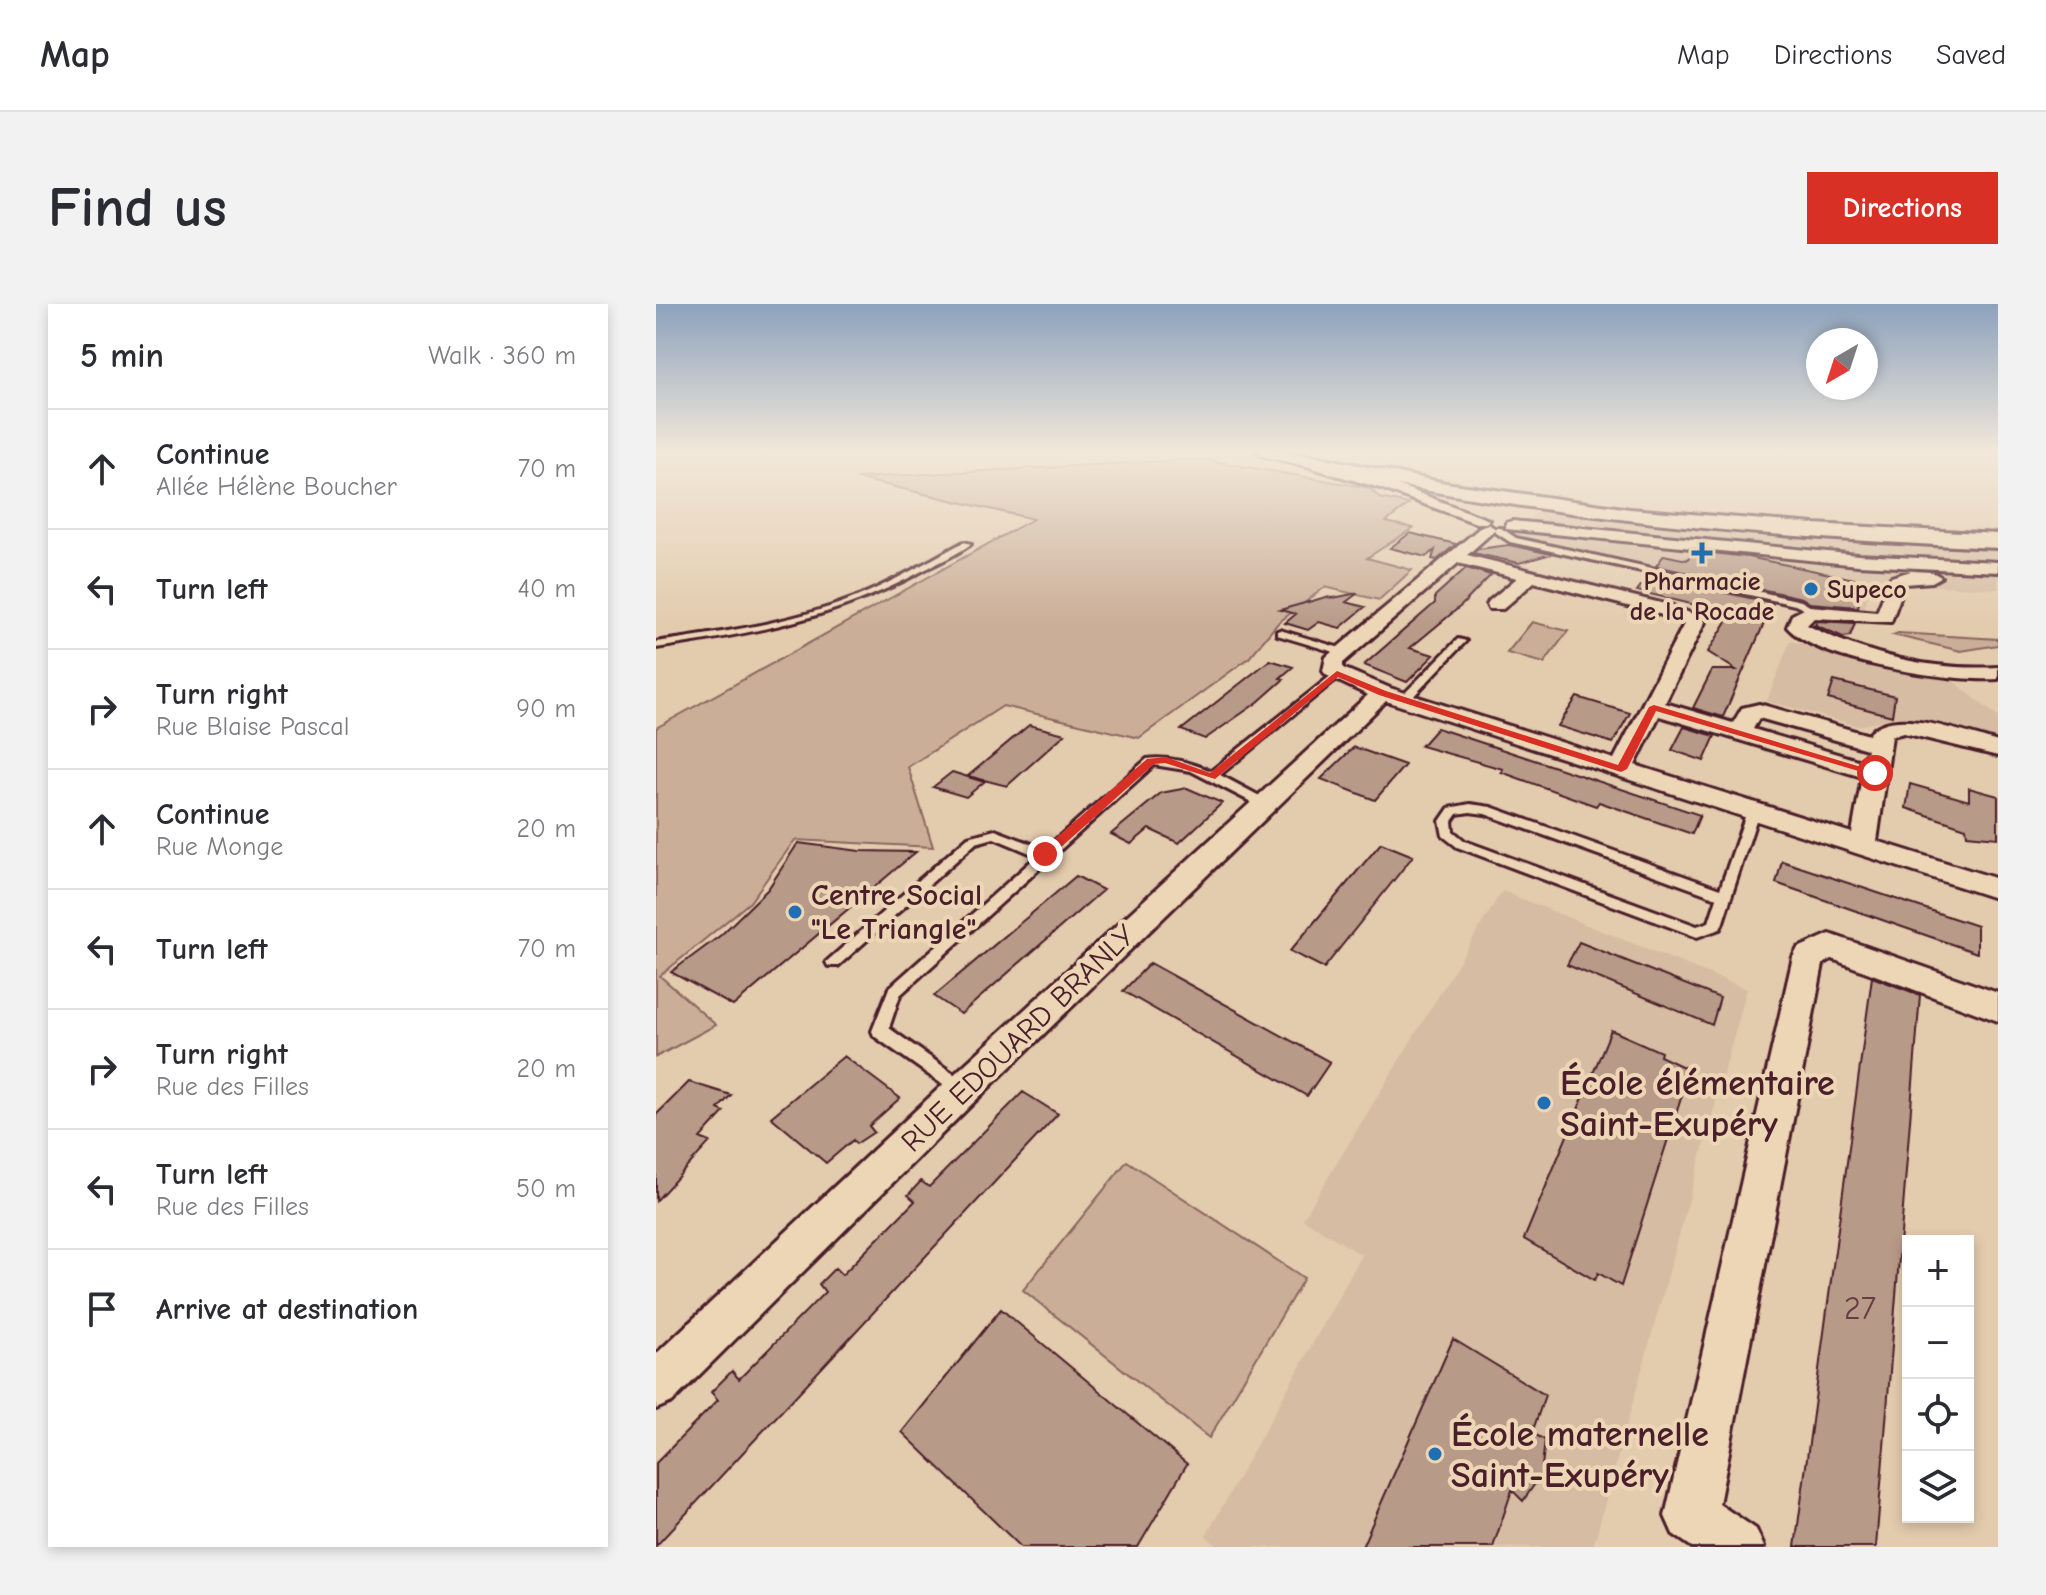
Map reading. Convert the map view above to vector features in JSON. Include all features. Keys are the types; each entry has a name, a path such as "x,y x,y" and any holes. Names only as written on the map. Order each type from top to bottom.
{"main road":[{"path":"1588,509 1770,527 1998,541"}],"street":[{"path":"1448,509 1495,527 1858,560 1998,567"},
{"path":"1495,527 1333,661 1333,671 1393,696 1998,889"},
{"path":"1455,557 1666,610 1695,622 1621,769"},
{"path":"1978,566 1998,579"},
{"path":"1496,605 1530,576"},
{"path":"1998,579 1911,576 1897,581 1888,615 1884,618 1816,612 1799,619 1797,627 1844,648 1941,672 1983,676 1998,673"},
{"name":"RUE EDOUARD BRANLY","path":"656,1386 962,1090 1265,804 1393,696"},
{"path":"1654,707 1875,773"},
{"path":"1740,733 1750,713 1759,711 1880,745"},
{"path":"1863,846 1881,734 1889,727 1904,726 1998,749"},
{"path":"1738,1547 1691,1516 1809,957 1830,946 1998,1007"}],"lane":[{"path":"1495,527 1513,540 1798,603 1816,612"},
{"path":"656,645 722,636 797,620 856,600 967,544"},
{"path":"1280,633 1344,652"},
{"path":"1393,696 1461,641"},
{"path":"1211,777 1337,674"},
{"path":"962,1090 880,1031 894,992 1151,761 1166,760 1211,777 1265,804"},
{"path":"1725,896 1487,810 1470,808 1453,811 1446,821 1447,833 1461,844 1697,932 1715,925 1725,896 1753,811"},
{"path":"833,962 972,840 995,834 1045,854"}],"shaded area":[{"path":"990,509 1403,509 1386,522 1413,528 1367,558 1412,570 1379,600 1325,587 1278,623 1249,658 1139,738 1003,706 908,767 933,847 795,840 750,902 660,976 716,1025 656,1057 656,728 1033,519"},
{"path":"1538,511 1637,524 1832,540 1998,546 1998,589 1871,583 1863,614 1821,606 1797,607 1495,540 1517,532"},
{"path":"1532,622 1568,631 1544,663 1507,653"},
{"path":"1893,635 1998,639 1998,645 1961,651"},
{"path":"1790,641 1952,680 1998,717 1998,743 1896,717 1858,726 1767,701"},
{"path":"1502,891 1747,989 1593,1547 1219,1547 1206,1536 1362,1255 1303,1219"},
{"path":"1127,1161 1304,1278 1209,1438 1023,1290"}],"building":[{"path":"1410,533 1456,544 1437,560 1432,559 1435,550 1426,557 1390,548"},
{"path":"1509,545 1551,554 1519,563 1473,553 1478,549"},
{"name":"Supeco","path":"1693,551 1748,557 1864,581 1858,607 1810,603 1802,598 1656,566 1664,555 1687,560"},
{"path":"1466,568 1491,575 1462,605 1410,648 1434,655 1407,682 1364,665 1435,603 1435,596"},
{"path":"1648,576 1773,603 1723,717 1693,708 1712,670 1736,670 1708,652 1729,618 1741,616 1637,591"},
{"path":"1358,593 1346,602 1365,607 1340,628 1319,622 1308,630 1285,623 1296,614 1280,610 1326,597"},
{"path":"1817,621 1855,623 1850,636 1843,637 1815,625"},
{"path":"1270,660 1293,667 1258,702 1205,739 1181,730"},
{"path":"1834,681 1895,696 1892,716 1828,699"},
{"path":"1577,697 1630,713 1613,743 1558,726"},
{"path":"1029,725 1065,734 1007,786 968,776"},
{"path":"1684,727 1715,736 1704,761 1672,750"},
{"path":"1437,728 1700,815 1692,834 1599,802 1596,806 1501,772 1503,769 1421,746"},
{"path":"1354,747 1405,765 1375,800 1321,779"},
{"path":"952,772 984,782 966,797 933,787"},
{"path":"1910,784 1969,801 1969,788 1998,796 1998,838 1967,835 1966,828 1906,808"},
{"path":"1187,788 1222,803 1179,843 1149,829 1131,844 1111,834 1161,793"},
{"name":"Centre Social \"Le Triangle\"","path":"798,843 860,851 916,852 733,1006 671,972 721,935 768,889"},
{"path":"1381,843 1413,856 1324,968 1290,951"},
{"path":"1782,861 1977,926 1977,953 1776,883"},
{"path":"1076,876 1103,890 961,1014 934,996"},
{"path":"1579,942 1720,998 1712,1025 1567,965"},
{"path":"1150,963 1330,1062 1307,1096 1123,991"},
{"path":"1872,977 1920,995 1876,1547 1795,1547"},
{"path":"1611,1030 1661,1052 1660,1056 1690,1070 1621,1286 1598,1273 1595,1280 1524,1239"},
{"path":"844,1056 900,1098 869,1126 874,1132 856,1144 853,1140 826,1163 771,1117"},
{"path":"689,1082 731,1095 718,1109 724,1112 700,1138 710,1142 656,1201 656,1115"},
{"path":"1023,1092 1058,1114 656,1546 656,1463 718,1400 711,1392 732,1371 739,1379 825,1292 819,1284 835,1268 842,1275 915,1201 908,1195 921,1181 929,1187"},
{"path":"1001,1309 1187,1464 1138,1547 1021,1547 902,1432"},
{"path":"1453,1339 1545,1395 1532,1433 1545,1440 1541,1475 1523,1501 1512,1490 1493,1547 1362,1547"}],"place":[{"name":"Pharmacie de la Rocade","path":"1702,553"},
{"name":"Supeco","path":"1811,589"},
{"name":"Centre Social \"Le Triangle\"","path":"795,912"},
{"name":"École élémentaire Saint-Exupéry","path":"1544,1103"},
{"name":"École maternelle Saint-Exupéry","path":"1435,1454"}],"route":[{"path":"1045,854 1151,761 1166,760 1211,777 1318,686 1337,674 1382,693 1621,769 1654,707 1875,773"}]}
